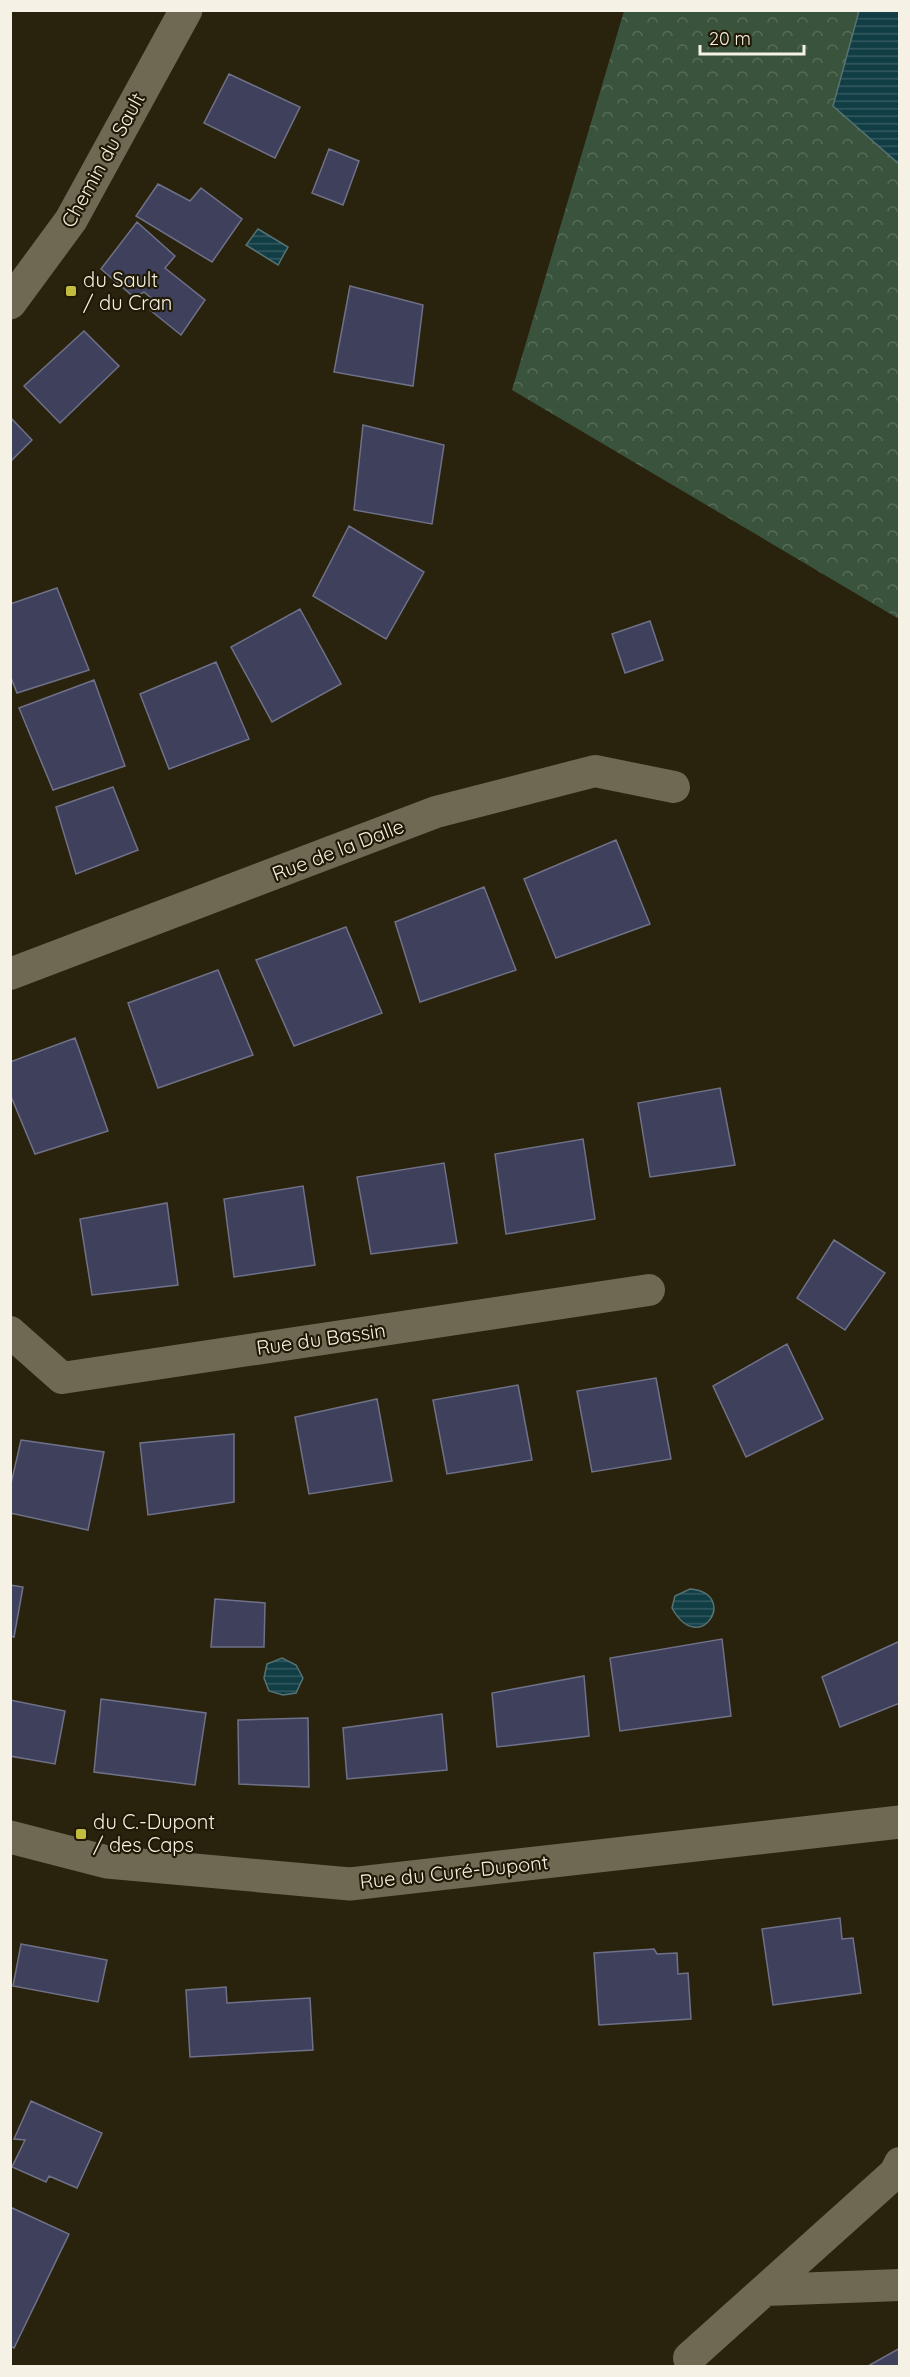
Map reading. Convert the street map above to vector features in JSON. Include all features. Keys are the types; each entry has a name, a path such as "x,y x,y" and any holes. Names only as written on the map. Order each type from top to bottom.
{"street":[{"name":"Chemin du Sault","path":"10,303 70,220 186,10"},
{"name":"Rue de la Dalle","path":"10,974 436,812 595,771 674,788"},
{"name":"Rue du Bassin","path":"10,1332 62,1378 649,1290"},
{"name":"Rue du Curé-Dupont","path":"10,1837 107,1862 350,1884 900,1822"},
{"path":"689,2358 895,2173 900,2163"},
{"path":"765,2290 900,2285"}],"green space":[{"path":"624,11 859,11 833,106 899,164 899,619 512,390"}],"water":[{"path":"859,11 899,11 899,164 833,106"},
{"path":"258,229 288,247 278,265 246,245"},
{"path":"690,1589 705,1593 712,1601 714,1610 710,1619 703,1625 694,1627 683,1622 672,1608 675,1596"},
{"path":"282,1658 296,1665 303,1678 296,1693 283,1695 269,1691 264,1678 267,1664"}],"building":[{"path":"229,74 300,107 275,158 204,123"},
{"path":"329,149 359,161 343,205 312,193"},
{"path":"158,184 190,201 201,188 242,219 212,262 136,216"},
{"path":"137,222 175,256 165,268 205,300 181,335 150,310 157,303 144,292 135,298 101,269"},
{"path":"350,286 423,305 413,386 334,372"},
{"path":"84,331 119,366 60,423 24,386"},
{"path":"10,417 32,440 10,462"},
{"path":"363,425 444,445 432,524 354,510"},
{"path":"349,526 424,572 386,639 313,596"},
{"path":"57,588 89,670 17,693 10,675 10,604"},
{"path":"300,609 341,684 272,722 231,647"},
{"path":"650,621 663,660 625,673 612,634"},
{"path":"216,662 249,739 169,769 140,694"},
{"path":"94,680 125,766 53,790 19,708"},
{"path":"113,787 138,850 76,874 56,807"},
{"path":"616,840 650,924 556,958 524,879"},
{"path":"484,887 516,970 420,1002 395,922"},
{"path":"346,927 382,1013 294,1046 256,960"},
{"path":"218,970 253,1055 158,1088 128,1003"},
{"path":"75,1038 108,1131 35,1154 10,1094 10,1062"},
{"path":"720,1088 735,1165 650,1177 638,1103"},
{"path":"583,1139 595,1219 506,1234 495,1154"},
{"path":"444,1163 457,1243 371,1254 357,1177"},
{"path":"303,1186 315,1265 234,1277 224,1199"},
{"path":"167,1203 178,1285 92,1295 80,1219"},
{"path":"834,1240 885,1273 845,1330 797,1298"},
{"path":"787,1344 823,1419 746,1457 713,1386"},
{"path":"656,1378 671,1459 592,1472 577,1391"},
{"path":"518,1385 532,1460 447,1474 433,1400"},
{"path":"377,1399 392,1481 309,1494 295,1417"},
{"path":"234,1434 234,1502 148,1515 140,1443"},
{"path":"21,1440 104,1452 88,1530 10,1513 10,1488"},
{"path":"10,1585 23,1587 14,1637 10,1636"},
{"path":"215,1599 265,1603 264,1647 211,1647"},
{"path":"722,1639 731,1716 620,1731 610,1658"},
{"path":"900,1641 900,1703 840,1727 822,1677"},
{"path":"584,1676 589,1736 497,1747 492,1693"},
{"path":"101,1699 206,1713 195,1785 94,1772"},
{"path":"10,1700 65,1711 55,1764 10,1756"},
{"path":"442,1714 447,1770 347,1779 343,1728"},
{"path":"308,1718 309,1787 239,1784 238,1720"},
{"path":"840,1918 842,1939 853,1938 861,1993 773,2005 762,1929"},
{"path":"21,1944 107,1960 98,2002 13,1986"},
{"path":"654,1949 657,1954 677,1953 678,1974 688,1973 691,2019 599,2025 594,1953"},
{"path":"226,1987 227,2003 310,1998 313,2050 190,2057 186,1990"},
{"path":"31,2101 102,2133 77,2188 49,2176 46,2182 12,2167 25,2140 14,2139"},
{"path":"10,2207 69,2234 14,2348 10,2346"},
{"path":"900,2348 900,2366 868,2366"}],"place":[{"name":"du Sault / du Cran","path":"71,291"},
{"name":"du C.-Dupont / des Caps","path":"81,1834"}]}
